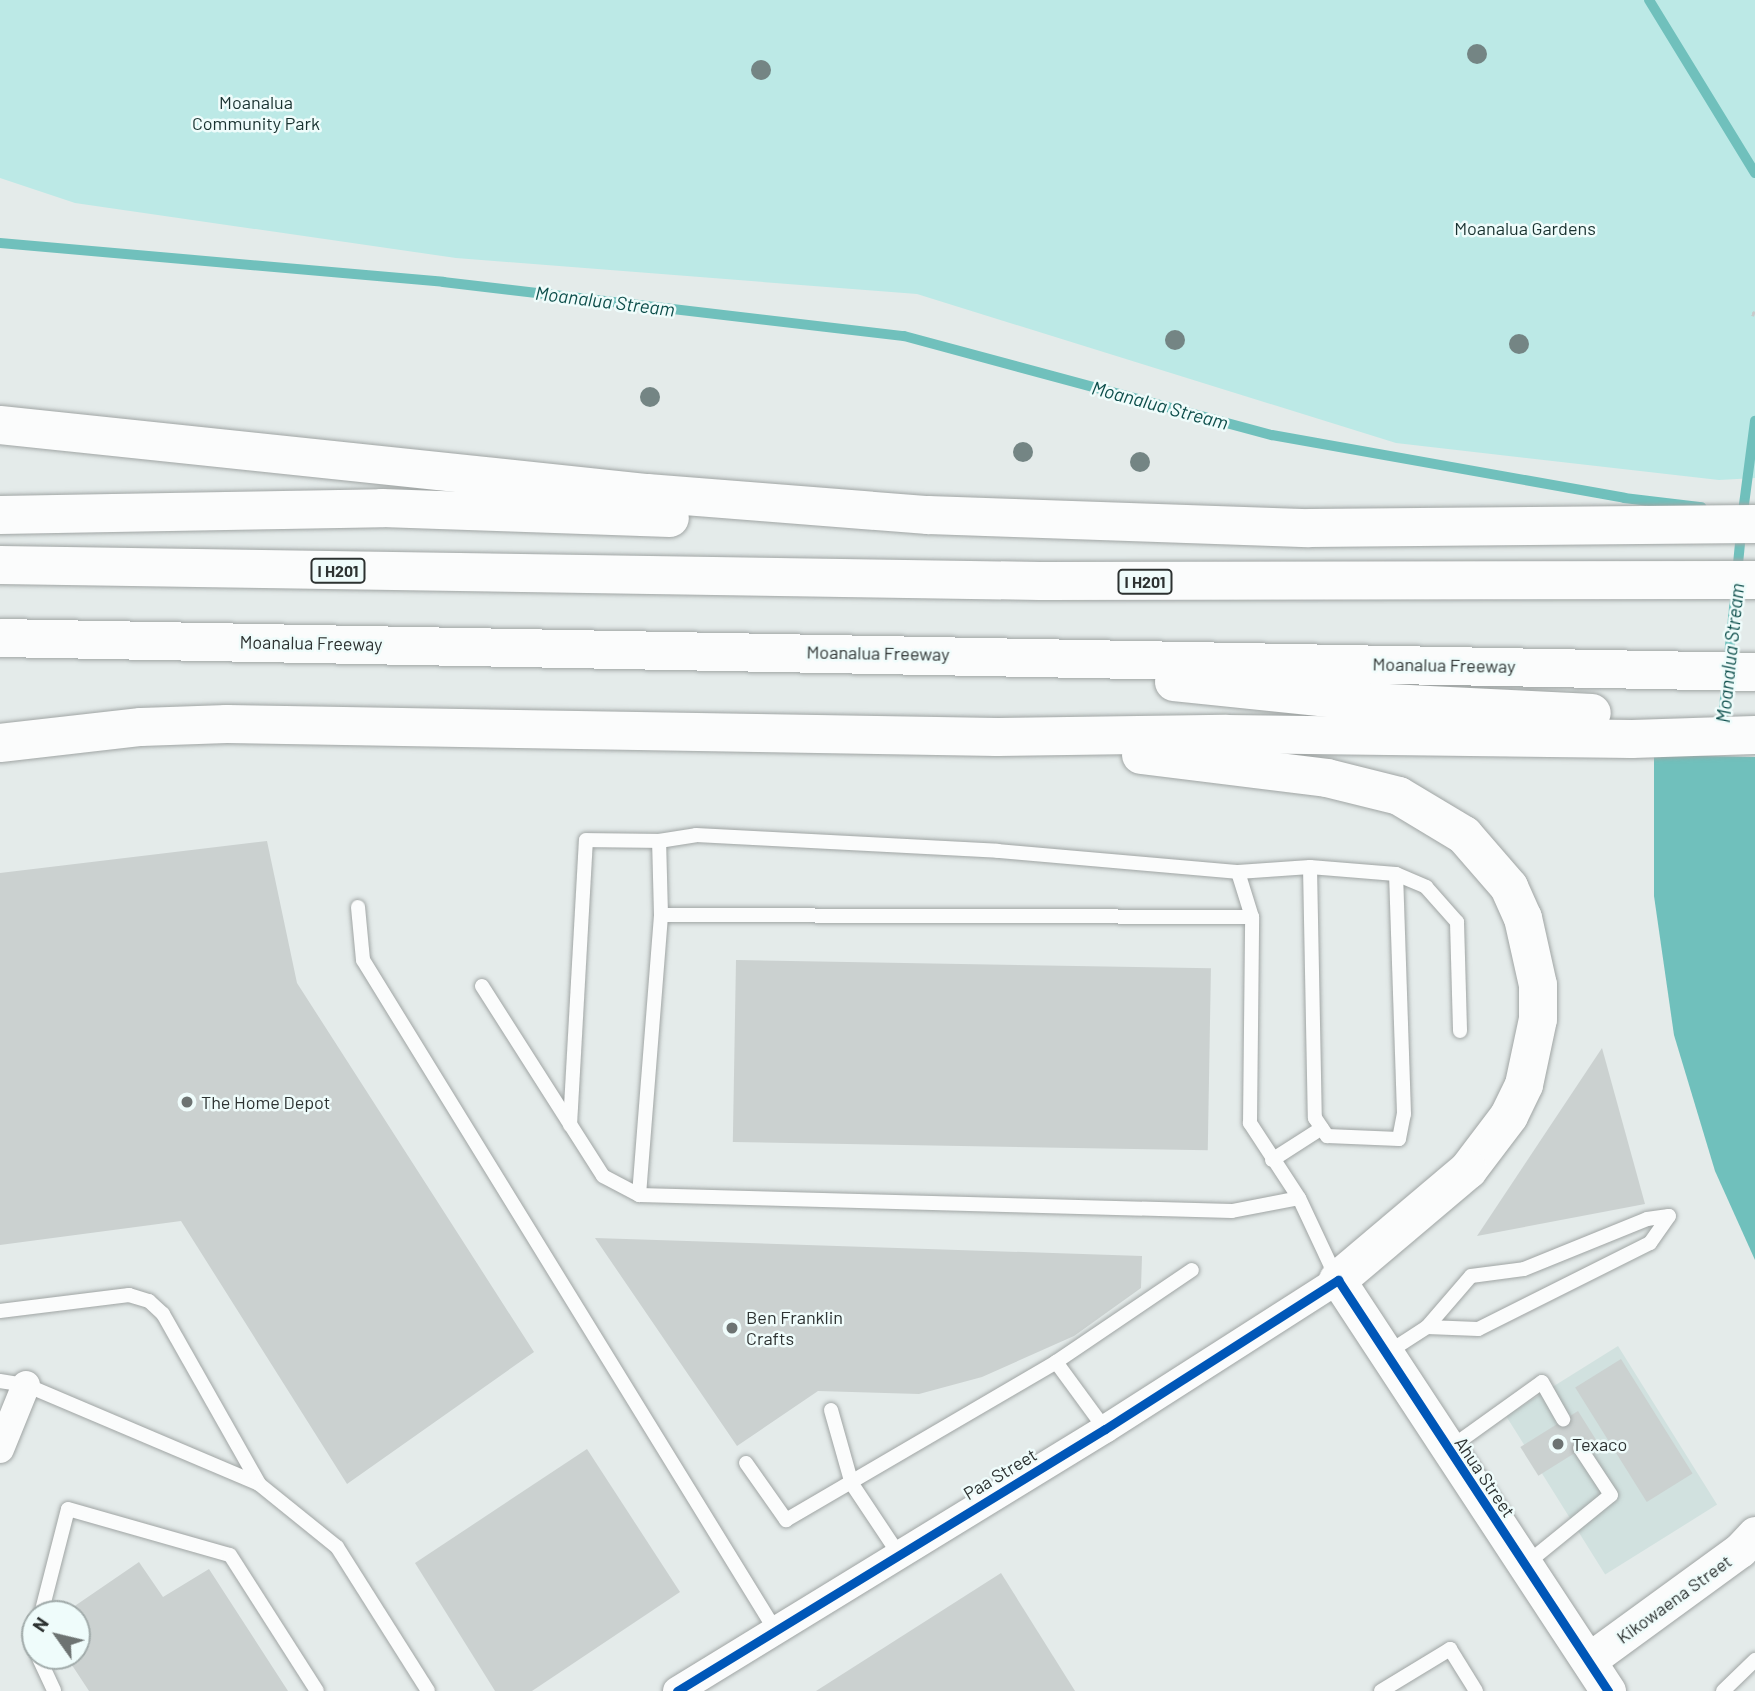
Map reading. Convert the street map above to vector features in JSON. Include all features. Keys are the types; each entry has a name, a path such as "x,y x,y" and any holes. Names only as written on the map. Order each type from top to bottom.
{"highway":[{"path":"0,425 647,493 928,514 1309,528 1755,523"},
{"path":"0,515 382,508 643,518 928,514"},
{"name":"I H201","path":"0,565 1040,581 1755,580"},
{"name":"Moanalua Freeway","path":"0,638 897,653 1755,672"},
{"path":"897,653 1632,727 1755,733"},
{"path":"0,743 141,727 227,724 997,737 1632,727"},
{"path":"997,737 1296,774 1399,796 1464,835 1509,887 1527,929 1538,985 1533,1052 1524,1085 1490,1144 1468,1170 1338,1280"}],"street":[{"name":"Ahua Street","path":"1338,1280 1384,1355 1608,1691"},
{"name":"Paa Street","path":"677,1691 774,1628 1105,1429 1338,1280"},
{"path":"0,1449 13,1383"},
{"name":"Kikowaena Street","path":"1589,1660 1740,1550 1755,1534"}],"lane":[{"path":"570,1125 586,840 659,841 696,835 998,851 1237,872 1310,867 1396,874 1426,887 1457,922 1460,1031"},
{"path":"639,1195 661,915 659,841"},
{"path":"1310,867 1315,1118 1327,1136 1399,1139 1404,1114 1396,874"},
{"path":"1237,872 1252,916 1250,1123 1299,1198 1338,1280"},
{"path":"358,907 363,960 774,1628"},
{"path":"661,915 1252,916"},
{"path":"482,986 603,1177 639,1195 1232,1211 1299,1198"},
{"path":"1272,1160 1322,1128"},
{"path":"1384,1355 1427,1327 1471,1276 1524,1269 1647,1219 1669,1216 1650,1243 1478,1329 1427,1327"},
{"path":"746,1463 786,1520 852,1484 1056,1362 1192,1269"},
{"path":"0,1311 129,1295 149,1301 163,1314 259,1483"},
{"path":"1056,1362 1105,1429"},
{"path":"1448,1449 1542,1382 1563,1419"},
{"path":"13,1383 259,1483 337,1547 428,1691"},
{"path":"831,1410 852,1484 898,1553"},
{"path":"1525,1564 1611,1495 1580,1448"},
{"path":"45,1600 68,1508 230,1555 317,1691"},
{"path":"1381,1691 1450,1649 1476,1691"},
{"path":"1723,1691 1755,1660"},
{"path":"44,1670 54,1691"}],"shaded area":[{"name":"Texaco","path":"1618,1346 1717,1505 1605,1575 1506,1416"}],"green space":[{"name":"Moanalua Gardens","path":"0,0 1755,0 1755,478 1719,480 1396,443 917,294 456,258 75,203 0,178"}],"water":[{"path":"1654,755 1755,757 1755,1260 1715,1171 1674,1035 1654,896"}],"building":[{"name":"The Home Depot","path":"267,841 297,983 534,1352 347,1484 181,1221 0,1245 0,873"},
{"path":"736,960 1211,968 1208,1150 733,1142"},
{"path":"1602,1048 1645,1204 1477,1236"},
{"path":"595,1238 1142,1256 1141,1288 1074,1336 982,1377 919,1394 818,1391 737,1446"},
{"path":"1621,1359 1693,1473 1647,1502 1575,1388"},
{"name":"Texaco","path":"1578,1411 1596,1440 1538,1476 1520,1447"},
{"path":"587,1449 680,1592 532,1691 495,1691 415,1563"},
{"path":"139,1562 163,1597 209,1569 288,1691 89,1691 75,1670 91,1670 91,1600 83,1600"},
{"path":"1001,1573 1075,1691 816,1691"}],"waterway":[{"path":"1649,0 1755,173"},
{"name":"Moanalua Stream","path":"0,243 443,282 904,336 1272,435 1624,498 1701,507"},
{"path":"1743,512 1755,421"},
{"name":"Moanalua Stream","path":"1737,574 1741,533"},
{"name":"Moanalua Stream","path":"1728,664 1736,589"},
{"name":"Moanalua Stream","path":"1722,727 1727,679"}],"cycle path":[{"path":"677,1691 1105,1429 1338,1280 1608,1691"}],"place":[{"name":"The Home Depot","path":"187,1102"},
{"name":"Ben Franklin Crafts","path":"732,1328"},
{"name":"Texaco","path":"1558,1444"}],"park label":[{"name":"Moanalua Community Park","path":"256,113"}]}
